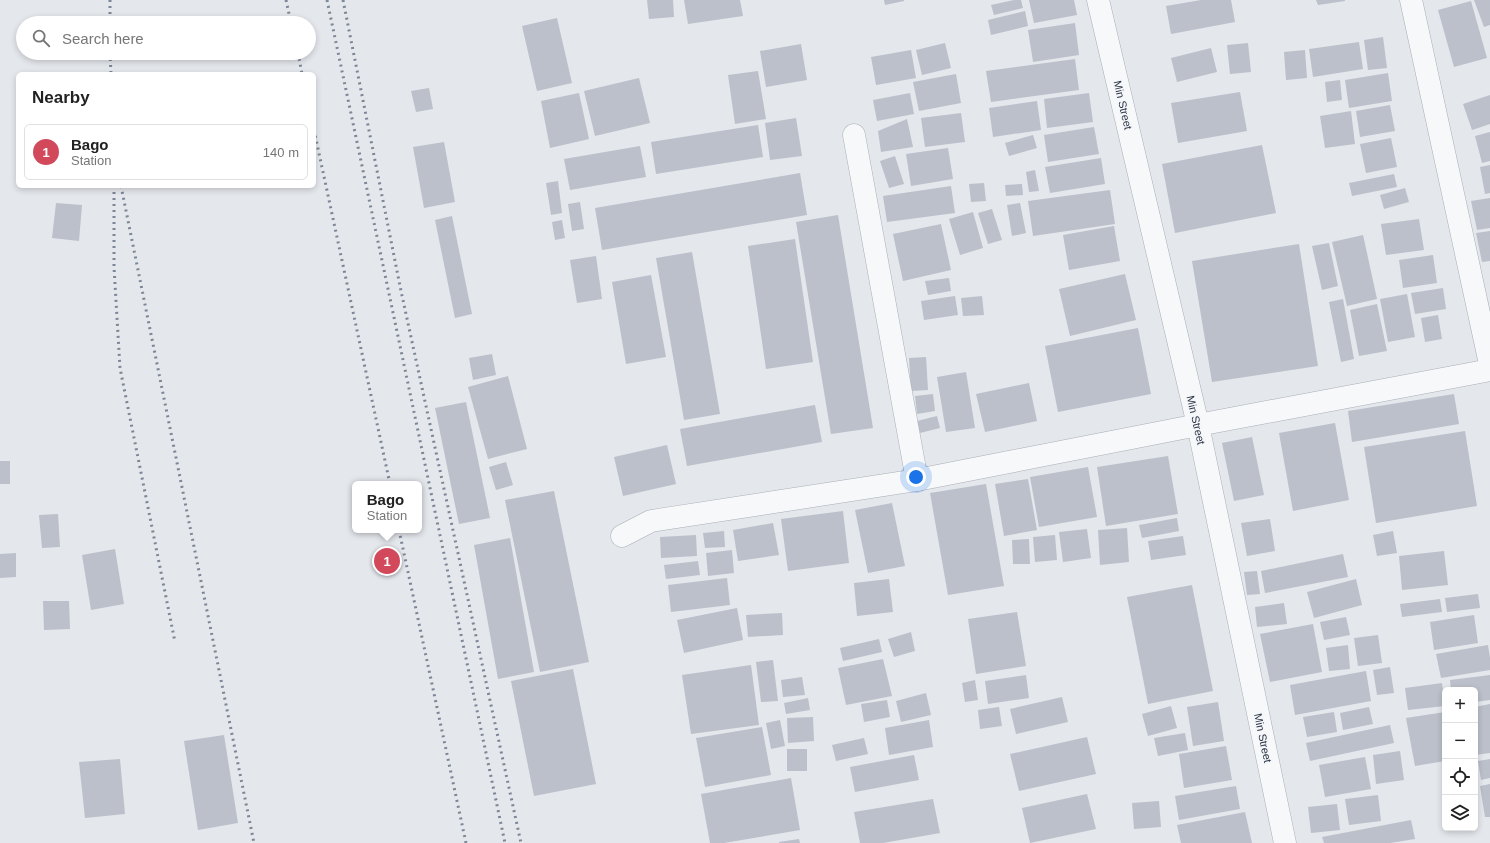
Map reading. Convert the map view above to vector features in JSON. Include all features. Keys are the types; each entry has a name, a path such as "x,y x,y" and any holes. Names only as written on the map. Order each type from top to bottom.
{"street":[{"name":"Min Street","path":"1098,0 1198,425 1285,843"},
{"path":"1411,0 1490,364"},
{"path":"854,135 917,480"},
{"path":"622,536 651,521 917,480 1490,370"}],"building":[{"path":"647,0 673,0 674,17 649,19"},
{"path":"684,0 740,0 743,16 688,24"},
{"path":"884,0 904,0 904,1 885,5"},
{"path":"1021,0 1023,8 994,15 991,5"},
{"path":"1029,0 1074,0 1077,15 1034,23"},
{"path":"1201,0 1231,0 1235,22 1171,34 1166,6"},
{"path":"1316,0 1345,0 1345,1 1318,5"},
{"path":"1474,0 1490,0 1490,25 1484,27"},
{"path":"1471,1 1487,58 1454,67 1438,10"},
{"path":"1025,11 1028,26 991,35 988,20"},
{"path":"557,18 572,83 537,91 522,26"},
{"path":"1075,23 1079,55 1033,62 1028,30"},
{"path":"1383,37 1387,68 1368,70 1364,40"},
{"path":"1359,42 1363,69 1313,77 1309,49"},
{"path":"945,43 951,68 922,75 916,50"},
{"path":"1248,43 1251,72 1230,74 1227,45"},
{"path":"801,44 807,80 766,87 760,51"},
{"path":"1211,48 1217,72 1177,82 1171,58"},
{"path":"911,50 916,78 876,85 871,57"},
{"path":"1305,50 1307,78 1286,80 1284,52"},
{"path":"1075,59 1079,90 991,102 986,71"},
{"path":"758,71 766,119 735,124 728,75"},
{"path":"1388,73 1392,101 1349,108 1345,80"},
{"path":"956,74 961,103 919,111 913,82"},
{"path":"639,78 650,123 595,136 584,91"},
{"path":"1340,80 1342,100 1327,102 1325,82"},
{"path":"429,88 433,109 416,112 411,91"},
{"path":"1240,92 1247,131 1178,143 1171,103"},
{"path":"579,93 589,139 550,148 541,101"},
{"path":"910,93 914,114 877,121 873,100"},
{"path":"1089,93 1093,122 1047,128 1044,99"},
{"path":"1490,95 1490,124 1472,130 1463,104"},
{"path":"1037,101 1041,130 993,137 989,108"},
{"path":"1390,105 1395,131 1360,137 1356,111"},
{"path":"1351,111 1355,144 1325,148 1320,116"},
{"path":"961,113 965,142 925,147 921,118"},
{"path":"796,118 802,156 770,160 765,123"},
{"path":"907,119 913,147 881,152 878,131"},
{"path":"758,125 763,157 656,174 651,142"},
{"path":"1094,127 1099,154 1048,162 1044,135"},
{"path":"1490,132 1490,161 1482,163 1475,136"},
{"path":"1033,135 1037,148 1009,156 1005,143"},
{"path":"1391,138 1397,167 1366,173 1360,144"},
{"path":"444,142 455,202 424,208 413,147"},
{"path":"1262,145 1276,213 1175,233 1162,164"},
{"path":"640,146 646,177 570,190 564,159"},
{"path":"948,148 953,179 911,186 906,154"},
{"path":"895,156 904,184 889,188 880,161"},
{"path":"1101,158 1105,184 1050,193 1045,167"},
{"path":"1490,165 1490,193 1485,194 1480,167"},
{"path":"1035,170 1039,191 1029,192 1026,172"},
{"path":"800,173 807,215 602,250 595,208"},
{"path":"1394,174 1397,187 1352,196 1349,183"},
{"path":"558,181 562,213 551,215 546,183"},
{"path":"984,183 986,201 971,202 969,184"},
{"path":"1022,184 1023,195 1006,196 1005,185"},
{"path":"951,186 955,213 887,222 883,196"},
{"path":"1405,188 1409,202 1384,209 1380,195"},
{"path":"1110,190 1115,224 1033,236 1028,201"},
{"path":"1490,198 1490,228 1477,230 1471,201"},
{"path":"580,202 584,229 572,231 568,204"},
{"path":"56,203 82,205 79,241 52,238"},
{"path":"1020,203 1026,233 1012,236 1007,205"},
{"path":"992,209 1002,240 988,244 978,213"},
{"path":"973,212 983,248 960,255 949,219"},
{"path":"838,215 873,428 831,434 796,222"},
{"path":"452,216 472,314 455,318 435,220"},
{"path":"1419,219 1424,250 1386,255 1381,224"},
{"path":"562,220 565,238 555,240 552,222"},
{"path":"941,224 951,270 903,281 893,234"},
{"path":"1114,226 1120,261 1069,270 1063,235"},
{"path":"1490,231 1490,261 1482,262 1476,233"},
{"path":"1363,235 1377,299 1347,306 1332,242"},
{"path":"795,239 813,362 766,369 748,246"},
{"path":"1329,243 1338,286 1322,290 1312,246"},
{"path":"1299,244 1318,366 1212,382 1192,261"},
{"path":"692,252 720,414 684,420 656,258"},
{"path":"1433,255 1437,283 1403,288 1399,260"},
{"path":"596,256 602,299 577,303 570,260"},
{"path":"1125,274 1136,320 1070,336 1059,289"},
{"path":"651,275 666,357 626,364 612,282"},
{"path":"949,278 951,291 928,295 925,281"},
{"path":"1443,288 1446,309 1415,314 1411,293"},
{"path":"1407,294 1415,337 1388,342 1380,299"},
{"path":"955,296 958,315 924,320 921,301"},
{"path":"982,296 984,315 963,316 961,298"},
{"path":"1343,299 1354,359 1341,362 1329,302"},
{"path":"1377,304 1387,351 1359,356 1350,310"},
{"path":"1438,315 1442,339 1425,342 1421,318"},
{"path":"1138,328 1151,394 1058,412 1045,346"},
{"path":"492,354 496,375 473,380 469,358"},
{"path":"926,357 928,390 911,391 909,358"},
{"path":"966,372 975,428 946,432 937,377"},
{"path":"508,376 527,449 488,459 468,387"},
{"path":"1029,383 1037,421 985,432 976,394"},
{"path":"933,394 935,411 917,414 915,396"},
{"path":"1454,394 1459,424 1352,442 1348,411"},
{"path":"466,402 490,518 459,524 435,408"},
{"path":"815,405 822,442 687,466 680,429"},
{"path":"937,416 940,428 920,433 917,421"},
{"path":"1335,423 1349,500 1293,511 1279,433"},
{"path":"1465,431 1477,506 1376,523 1364,447"},
{"path":"1252,437 1264,495 1234,501 1222,443"},
{"path":"667,445 676,484 623,496 614,457"},
{"path":"1168,456 1178,514 1106,526 1097,467"},
{"path":"0,461 10,461 10,484 0,484"},
{"path":"506,462 513,485 496,490 489,467"},
{"path":"1088,467 1097,517 1039,527 1030,477"},
{"path":"1028,479 1037,530 1004,536 995,484"},
{"path":"986,484 1004,586 948,595 930,493"},
{"path":"554,491 589,662 540,672 505,500"},
{"path":"892,503 905,566 868,573 855,510"},
{"path":"843,511 849,563 788,571 781,519"},
{"path":"58,514 60,547 42,548 39,515"},
{"path":"1177,518 1179,531 1142,538 1139,525"},
{"path":"1270,519 1275,551 1247,556 1241,523"},
{"path":"773,523 779,555 738,561 733,530"},
{"path":"1127,528 1129,562 1100,565 1098,530"},
{"path":"1087,529 1091,558 1063,562 1059,532"},
{"path":"724,531 725,547 705,548 703,533"},
{"path":"1393,531 1397,553 1377,556 1373,535"},
{"path":"696,535 697,556 661,558 660,537"},
{"path":"1055,535 1057,560 1035,562 1033,537"},
{"path":"1183,536 1186,555 1151,560 1148,541"},
{"path":"510,538 534,672 498,679 474,545"},
{"path":"1029,539 1030,564 1013,564 1012,540"},
{"path":"115,549 124,604 91,610 82,555"},
{"path":"732,550 734,573 708,576 706,553"},
{"path":"1444,551 1448,585 1402,590 1399,556"},
{"path":"16,553 16,577 0,578 0,554"},
{"path":"1343,554 1348,577 1265,593 1261,571"},
{"path":"698,561 700,575 666,579 664,565"},
{"path":"1257,571 1260,594 1247,595 1244,572"},
{"path":"727,578 730,605 671,612 668,585"},
{"path":"889,579 893,612 857,616 854,583"},
{"path":"1356,579 1362,605 1314,618 1307,592"},
{"path":"1192,585 1213,691 1148,704 1127,597"},
{"path":"1478,594 1480,608 1447,612 1445,598"},
{"path":"1440,599 1442,612 1402,617 1400,604"},
{"path":"43,601 69,601 70,629 44,630"},
{"path":"1284,603 1287,624 1257,627 1255,607"},
{"path":"737,608 743,640 684,653 677,620"},
{"path":"1017,612 1026,666 976,674 968,619"},
{"path":"782,613 783,635 748,637 746,615"},
{"path":"1474,615 1478,643 1434,650 1430,622"},
{"path":"1346,617 1350,635 1324,640 1320,622"},
{"path":"1313,624 1322,672 1270,682 1260,634"},
{"path":"911,632 915,651 894,657 888,639"},
{"path":"1378,635 1382,663 1358,666 1354,638"},
{"path":"879,639 882,652 843,661 840,648"},
{"path":"1348,645 1350,669 1329,671 1326,648"},
{"path":"1488,645 1490,670 1441,678 1436,654"},
{"path":"883,659 892,696 846,705 838,668"},
{"path":"773,660 778,701 761,702 756,662"},
{"path":"751,665 759,725 691,734 682,675"},
{"path":"1390,667 1394,693 1377,695 1373,670"},
{"path":"573,669 596,784 534,796 511,681"},
{"path":"1366,671 1371,701 1295,715 1290,685"},
{"path":"1026,675 1029,698 988,704 985,681"},
{"path":"1490,675 1490,700 1478,702 1478,687 1451,687 1450,680"},
{"path":"802,677 805,695 783,697 781,680"},
{"path":"975,680 978,700 965,702 962,683"},
{"path":"1442,683 1442,706 1408,710 1405,688"},
{"path":"926,693 931,715 901,722 896,701"},
{"path":"1062,697 1068,722 1016,734 1010,709"},
{"path":"808,698 810,710 786,714 784,703"},
{"path":"887,700 890,717 864,722 861,704"},
{"path":"1218,702 1224,741 1193,746 1187,707"},
{"path":"1490,704 1490,753 1478,755 1478,723 1478,706"},
{"path":"1171,706 1177,728 1148,736 1142,714"},
{"path":"999,707 1002,726 980,729 978,710"},
{"path":"1369,707 1373,724 1343,730 1340,713"},
{"path":"1334,712 1337,732 1307,737 1303,717"},
{"path":"1442,712 1442,762 1415,766 1406,718"},
{"path":"813,717 814,741 788,743 787,718"},
{"path":"780,720 785,746 771,749 766,723"},
{"path":"929,720 933,747 889,755 885,728"},
{"path":"1390,725 1394,743 1310,761 1306,743"},
{"path":"762,727 771,775 705,787 696,738"},
{"path":"1185,733 1188,750 1158,756 1154,738"},
{"path":"224,735 238,823 198,830 184,741"},
{"path":"1087,737 1096,774 1019,791 1010,754"},
{"path":"864,738 868,754 836,761 832,745"},
{"path":"1226,746 1232,780 1184,788 1179,754"},
{"path":"787,749 807,749 807,771 787,771"},
{"path":"1400,751 1404,780 1376,784 1373,755"},
{"path":"914,755 919,780 855,792 850,767"},
{"path":"1365,757 1371,789 1325,797 1319,765"},
{"path":"120,759 125,814 85,818 79,762"},
{"path":"1490,759 1490,778 1481,780 1478,761"},
{"path":"791,778 800,830 724,843 710,843 701,794"},
{"path":"1490,784 1490,817 1485,817 1480,786"},
{"path":"1236,786 1240,809 1179,820 1175,796"},
{"path":"1087,794 1096,829 1030,843 1022,808"},
{"path":"1378,795 1381,821 1349,825 1345,799"},
{"path":"933,799 940,833 883,843 860,843 854,812"},
{"path":"1159,801 1161,827 1134,829 1132,803"},
{"path":"1337,804 1340,830 1311,833 1308,807"},
{"path":"1245,812 1252,843 1181,843 1177,825"},
{"path":"1411,820 1415,839 1390,843 1324,843 1322,837"},
{"path":"799,839 800,843 779,843 779,842"}],"railway":[{"path":"110,0 110,16"},
{"path":"286,0 289,16"},
{"path":"327,0 505,843"},
{"path":"343,0 401,291 521,843"},
{"path":"110,60 111,72"},
{"path":"299,60 302,72"},
{"path":"316,139 389,481"},
{"path":"114,188 114,267 120,368 175,642"},
{"path":"121,188 254,843"},
{"path":"400,533 466,843"}],"place":[{"name":"Bago","path":"387,561"}]}
